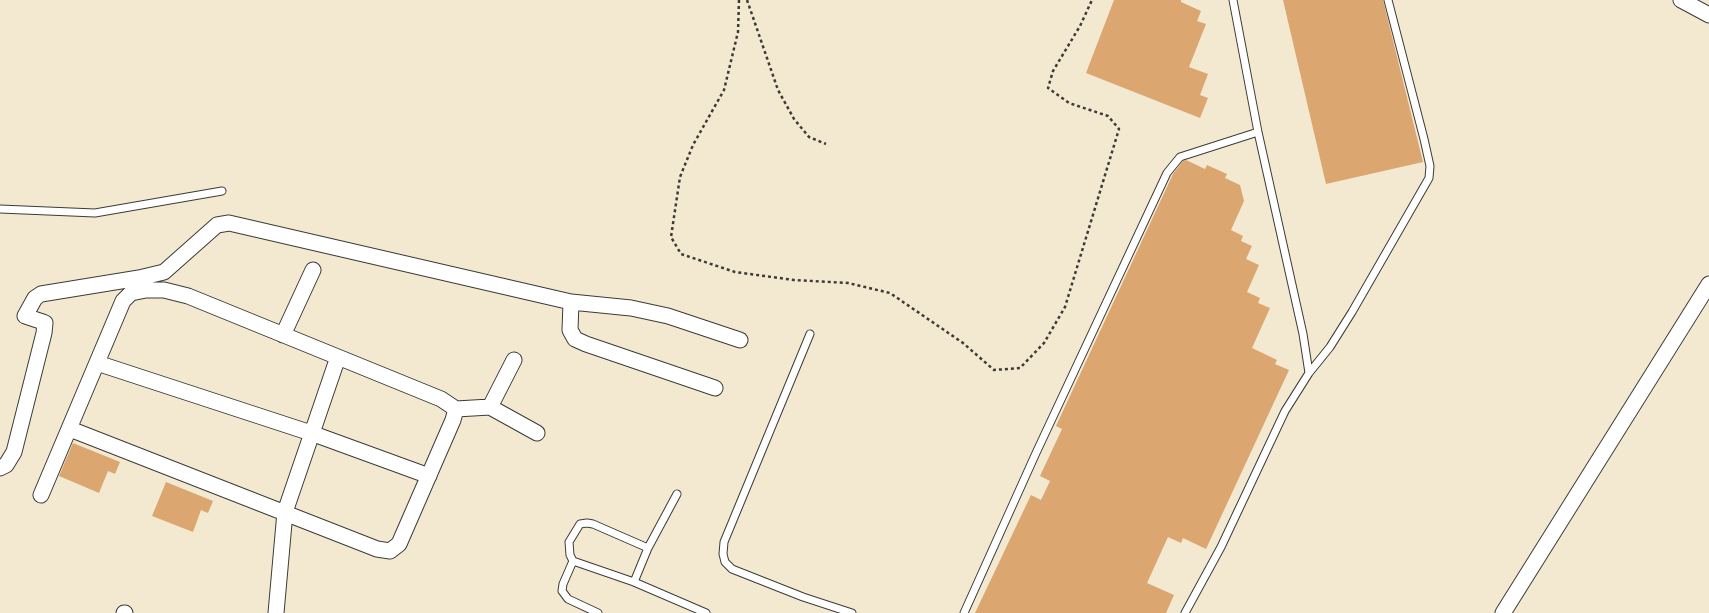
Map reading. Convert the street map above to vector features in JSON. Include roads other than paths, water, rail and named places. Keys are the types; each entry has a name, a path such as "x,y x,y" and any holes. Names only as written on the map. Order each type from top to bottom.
{"street":[{"path":"1681,0 1709,15"},
{"path":"0,468 6,465 14,452 44,334 45,324 43,322 25,316 34,298 41,294 140,278 164,272 217,225 229,223 571,302 631,308 668,316 740,340"},
{"path":"283,335 313,270"},
{"path":"1503,613 1709,284"},
{"path":"42,495 123,301 131,293 146,290 164,290 188,296 441,399 456,408 490,407 537,433"},
{"path":"571,302 570,330 575,339 715,388"},
{"path":"276,613 285,512 338,357"},
{"path":"490,407 514,360"},
{"path":"97,363 311,433 429,476"},
{"path":"70,429 378,549 390,551 399,544 453,420 456,408"}],"lane":[{"path":"1233,0 1258,132 1303,334 1309,373"},
{"path":"1185,613 1221,547 1285,411 1309,373 1330,347 1352,312 1429,178 1430,166 1427,152 1388,0"},
{"path":"964,613 1036,453 1167,173 1180,157 1258,132"},
{"path":"0,209 95,213 222,191"},
{"path":"810,334 724,542 723,554 725,562 732,569 803,597 852,613"},
{"path":"634,582 648,548 677,494"},
{"path":"648,548 593,524 580,524 570,542 570,555 573,561 634,582 706,613"},
{"path":"573,561 563,584 562,591 568,599 598,613"}]}
